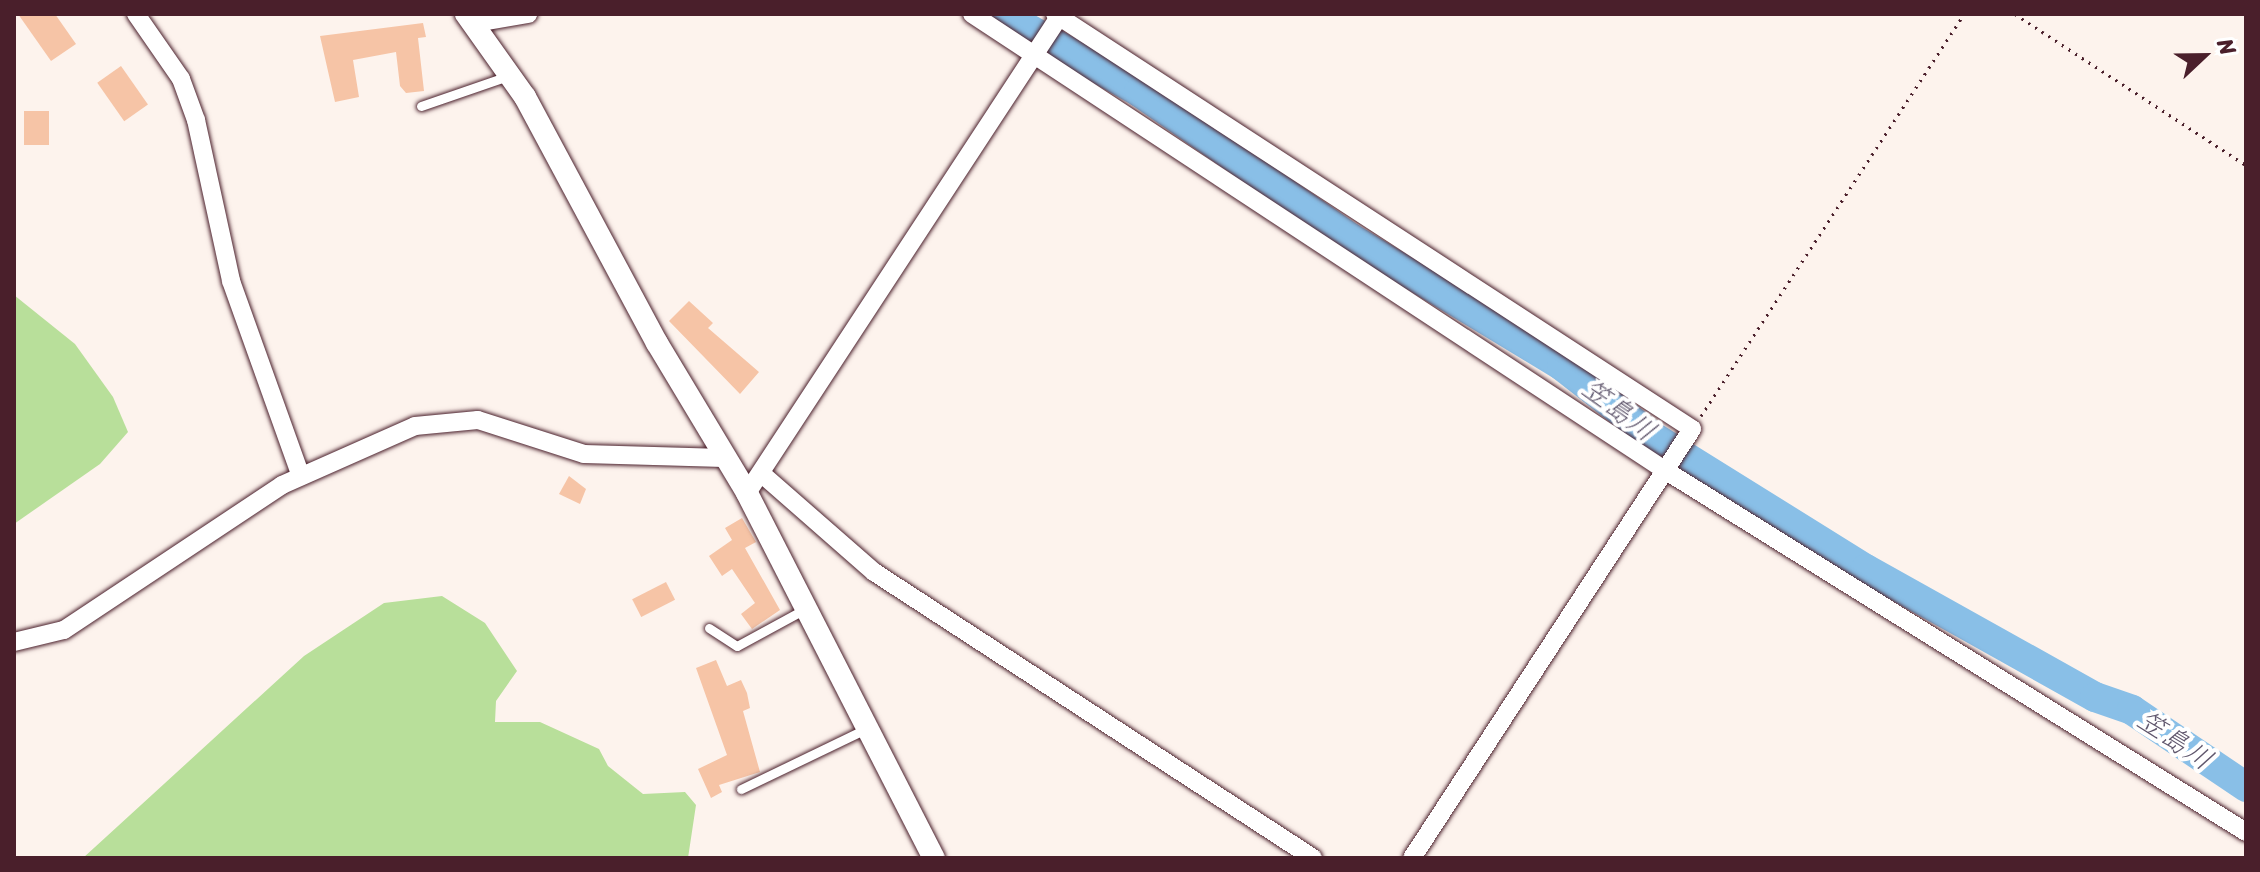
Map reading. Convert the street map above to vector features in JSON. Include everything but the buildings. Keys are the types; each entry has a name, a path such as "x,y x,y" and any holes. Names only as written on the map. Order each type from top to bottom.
{"street":[{"path":"136,14 181,79 196,120 231,281 301,476"},
{"path":"471,19 528,14"},
{"path":"972,14 1663,469 2246,832"},
{"path":"747,493 1036,57 1059,15 1692,429 1663,469 1412,858"},
{"path":"471,19 511,75 724,458 747,493 934,858"},
{"path":"14,642 80,622 301,476 415,426 446,419 507,426 584,454 724,458"},
{"path":"762,474 874,572 1313,858"}],"lane":[{"path":"421,106 511,75"},
{"path":"709,628 737,646 807,608"},
{"path":"741,789 868,728"}],"path":[{"path":"1692,429 1964,14"},
{"path":"2015,14 2246,165"}],"green space":[{"path":"14,295 75,344 113,397 128,432 100,464 14,524"},
{"path":"442,596 485,623 517,671 496,701 495,722 540,722 599,749 608,766 643,794 685,792 696,805 688,858 83,858 304,656 384,603"}],"waterway":[{"name":"笠島川","path":"1003,14 1139,92 1351,238 1562,366 1652,436 1866,569 2095,697 2132,710 2246,787"}]}
